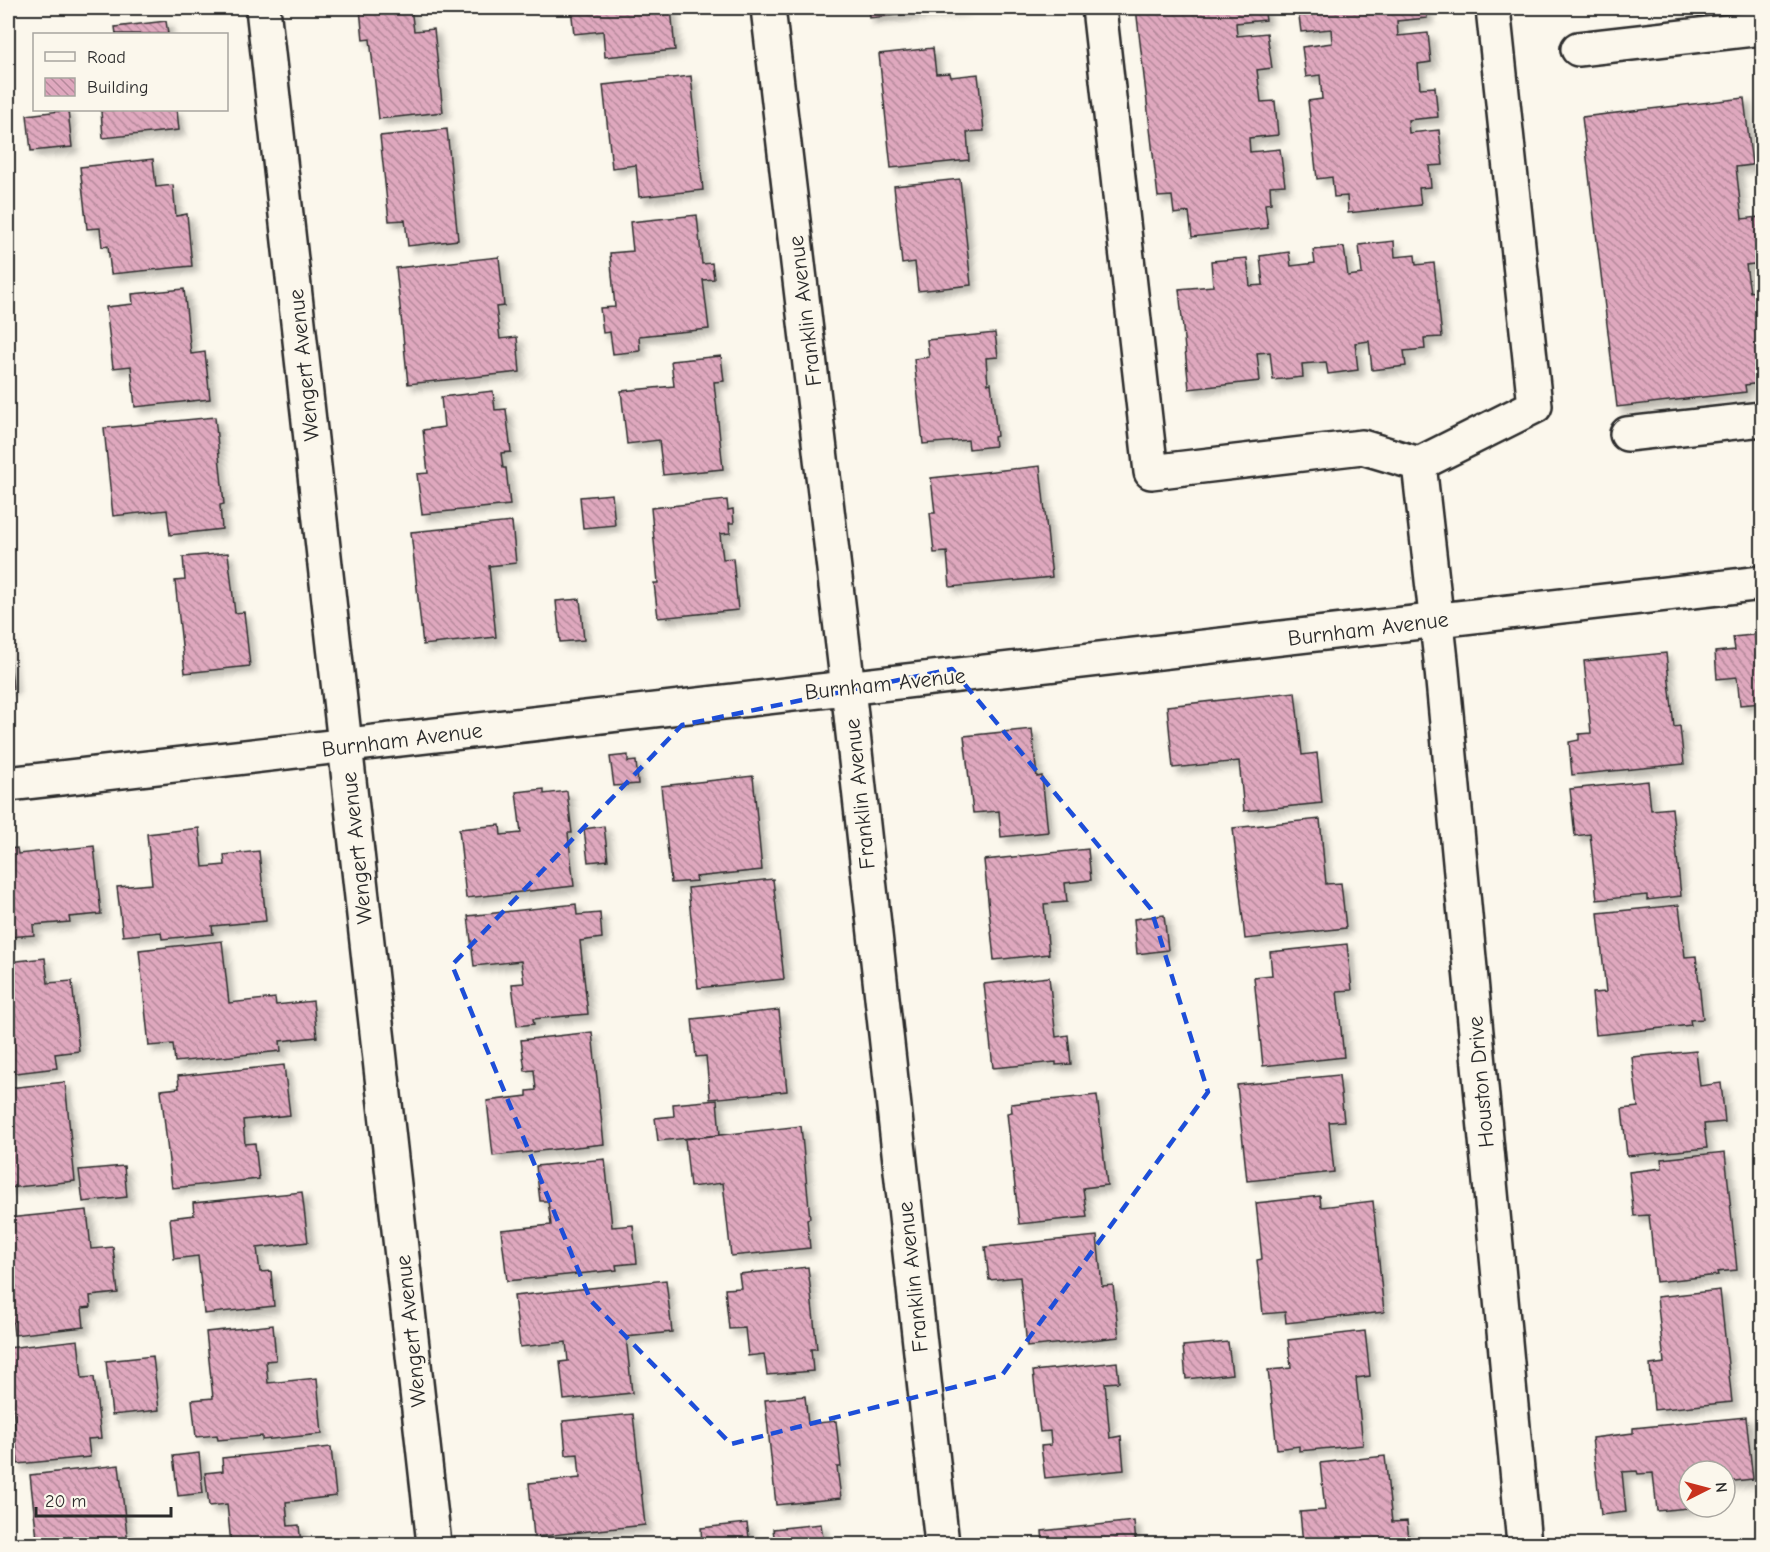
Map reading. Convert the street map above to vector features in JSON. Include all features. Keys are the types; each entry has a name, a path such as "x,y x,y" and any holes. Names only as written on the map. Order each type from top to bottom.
{"street":[{"name":"Wengert Avenue","path":"263,8 434,1545"},
{"name":"Franklin Avenue","path":"768,8 848,688 942,1545"},
{"path":"1099,8 1151,472 1362,447 1419,464 1535,406 1493,8"},
{"path":"1578,49 1762,28"},
{"path":"1627,434 1762,419"},
{"name":"Houston Drive","path":"1419,464 1437,620 1524,1545"},
{"name":"Burnham Avenue","path":"8,784 1762,583"}],"highlighted area":[{"path":"952,669 1151,909 1208,1092 1002,1375 731,1444 591,1301 452,965 682,725"}],"building":[{"path":"411,8 414,31 434,29 443,112 379,119 370,39 363,40 360,9"},
{"path":"571,8 671,8 675,50 605,57 603,31 574,34"},
{"path":"868,8 965,8 869,18"},
{"path":"1136,8 1264,8 1266,20 1236,23 1237,36 1267,33 1272,68 1257,70 1261,102 1275,101 1278,135 1249,138 1250,152 1280,149 1285,185 1270,186 1271,203 1265,204 1268,228 1192,237 1189,212 1174,214 1172,196 1158,197"},
{"path":"1298,8 1426,8 1427,18 1397,21 1398,36 1428,33 1431,62 1418,64 1420,88 1435,87 1438,117 1408,120 1409,133 1439,130 1443,165 1429,166 1431,187 1419,188 1421,205 1348,213 1347,196 1334,197 1332,177 1317,179 1308,101 1322,99 1320,75 1306,77 1302,47 1332,43 1331,29 1301,32"},
{"path":"166,21 168,33 116,33 115,27"},
{"path":"933,48 936,74 950,73 951,77 978,74 984,131 967,132 969,160 891,168 879,54"},
{"path":"691,76 703,190 639,197 636,165 612,168 603,85"},
{"path":"1744,98 1752,165 1736,167 1742,219 1759,217 1762,263 1746,265 1750,292 1762,290 1762,383 1745,385 1746,392 1617,407 1582,117"},
{"path":"68,111 72,147 31,151 27,115"},
{"path":"101,111 177,111 179,130 103,138"},
{"path":"447,129 458,240 408,246 405,220 389,221 380,136"},
{"path":"153,159 156,187 173,185 176,216 187,214 192,266 111,274 108,246 102,247 100,228 87,229 80,167"},
{"path":"960,179 971,285 918,291 915,262 902,264 894,186"},
{"path":"697,215 702,264 712,263 714,279 703,280 709,329 639,336 640,351 613,354 610,332 603,333 600,308 615,307 610,253 633,251 630,222"},
{"path":"1394,241 1395,257 1415,255 1416,265 1434,263 1442,337 1424,338 1425,349 1404,351 1406,366 1372,370 1369,341 1355,343 1358,370 1328,374 1326,362 1302,364 1303,377 1273,380 1270,352 1257,353 1260,381 1189,389 1179,289 1213,286 1211,261 1247,258 1250,286 1263,285 1260,256 1289,252 1291,266 1315,263 1313,250 1344,247 1348,276 1362,274 1359,245"},
{"path":"499,257 504,306 496,307 500,339 517,337 520,372 408,384 396,268"},
{"path":"184,289 191,354 205,352 210,399 135,407 131,366 113,368 106,307 133,304 132,294"},
{"path":"995,333 998,357 986,358 997,436 994,437 995,446 969,449 968,440 923,444 914,359 929,357 927,340"},
{"path":"721,356 724,381 714,382 723,469 663,475 659,440 627,444 621,391 674,386 671,361"},
{"path":"493,391 495,410 506,409 511,452 501,453 503,468 506,468 510,505 422,514 417,474 428,473 423,430 444,427 441,397"},
{"path":"215,417 224,504 220,505 222,529 170,535 167,510 113,516 104,428"},
{"path":"1040,466 1052,577 950,587 947,552 934,553 930,513 935,513 931,478"},
{"path":"612,494 615,525 583,528 580,497"},
{"path":"727,500 728,510 733,509 734,523 729,523 730,533 720,534 723,559 733,558 738,610 658,618 654,583 658,583 651,508"},
{"path":"512,522 516,563 489,566 496,637 423,645 411,532"},
{"path":"228,553 235,613 244,612 250,666 185,673 175,581 185,580 183,557"},
{"path":"580,599 584,640 560,642 556,601"},
{"path":"1762,634 1762,703 1740,705 1737,677 1717,679 1715,652 1735,650 1733,637"},
{"path":"8,636 13,689 8,689"},
{"path":"1666,653 1674,727 1680,726 1684,764 1572,775 1569,742 1579,740 1579,734 1591,733 1584,661"},
{"path":"1295,692 1302,755 1317,753 1322,803 1244,811 1239,761 1173,768 1167,706"},
{"path":"1032,729 1037,777 1042,776 1048,832 1001,837 999,811 973,813 964,736"},
{"path":"628,755 628,762 636,761 638,784 614,786 610,757"},
{"path":"753,776 762,870 696,877 697,881 671,883 661,786"},
{"path":"1648,781 1651,810 1672,808 1681,896 1647,900 1647,895 1597,900 1590,834 1575,836 1570,789"},
{"path":"544,789 544,794 567,791 572,833 568,833 574,886 466,898 459,829 500,825 501,835 521,833 516,792"},
{"path":"1320,819 1326,884 1341,883 1346,928 1245,939 1233,828"},
{"path":"604,826 608,860 588,862 584,829"},
{"path":"199,828 203,867 225,865 224,855 259,851 266,921 212,926 213,934 162,939 161,932 123,936 117,887 152,884 147,834"},
{"path":"94,846 101,914 69,917 70,922 33,925 34,935 8,937 8,849 17,848 18,854"},
{"path":"1088,849 1091,880 1065,883 1067,902 1044,904 1049,954 994,960 984,860"},
{"path":"773,879 784,979 698,988 688,888"},
{"path":"576,904 577,915 600,913 602,938 580,941 588,1014 533,1019 534,1024 517,1026 512,984 524,983 521,961 474,966 468,916"},
{"path":"1679,905 1685,957 1696,956 1703,1019 1690,1020 1691,1025 1596,1035 1592,993 1606,992 1598,913"},
{"path":"1164,915 1168,950 1137,954 1134,919"},
{"path":"222,941 229,1003 275,998 276,1005 313,1001 317,1037 280,1041 281,1051 175,1062 173,1044 149,1046 139,950"},
{"path":"1347,944 1352,990 1337,991 1344,1057 1263,1066 1254,977 1272,975 1270,952"},
{"path":"45,958 48,983 72,981 79,1051 55,1054 57,1068 8,1074 8,962"},
{"path":"1049,977 1056,1037 1068,1035 1071,1064 1056,1065 1056,1062 993,1068 984,984"},
{"path":"779,1010 787,1091 710,1099 706,1056 696,1057 692,1019"},
{"path":"592,1032 604,1144 493,1156 487,1101 527,1096 527,1091 536,1090 534,1070 525,1071 521,1040"},
{"path":"1696,1051 1700,1086 1721,1083 1725,1122 1704,1124 1707,1148 1627,1156 1622,1109 1638,1107 1632,1057"},
{"path":"284,1065 290,1115 243,1120 245,1144 255,1143 259,1179 172,1188 161,1090 179,1088 178,1076"},
{"path":"1339,1075 1344,1121 1329,1122 1334,1172 1247,1181 1237,1085"},
{"path":"65,1082 75,1181 8,1188 8,1088"},
{"path":"1097,1095 1107,1185 1083,1188 1087,1217 1019,1224 1007,1113 1012,1112 1011,1104"},
{"path":"717,1100 720,1135 658,1141 655,1118 674,1116 673,1104"},
{"path":"801,1126 810,1218 807,1219 810,1248 731,1256 723,1183 690,1187 685,1139"},
{"path":"1725,1152 1737,1270 1717,1272 1718,1275 1656,1282 1649,1215 1634,1216 1629,1172 1662,1168 1661,1159"},
{"path":"605,1159 612,1227 633,1225 637,1263 616,1265 617,1270 507,1281 501,1230 551,1225 548,1201 540,1201 536,1166"},
{"path":"124,1166 127,1197 83,1202 79,1170"},
{"path":"302,1192 308,1242 257,1248 260,1272 271,1271 274,1306 204,1314 198,1256 174,1259 170,1218 194,1215 193,1203"},
{"path":"1320,1196 1321,1207 1373,1201 1384,1312 1286,1323 1285,1312 1263,1314 1257,1260 1262,1259 1256,1203"},
{"path":"87,1210 91,1249 113,1247 118,1293 90,1296 91,1307 82,1308 84,1327 14,1335 11,1305 8,1305 8,1218"},
{"path":"1097,1236 1102,1286 1113,1285 1119,1337 1027,1347 1020,1277 989,1280 985,1247"},
{"path":"808,1267 817,1349 811,1349 813,1371 767,1375 764,1354 748,1356 745,1328 729,1329 725,1289 741,1288 739,1274"},
{"path":"666,1280 672,1332 626,1337 632,1393 564,1400 560,1362 568,1361 566,1342 520,1347 514,1296"},
{"path":"1720,1290 1732,1402 1654,1410 1650,1365 1664,1363 1657,1297"},
{"path":"273,1325 276,1360 266,1361 268,1383 317,1378 322,1434 262,1440 262,1436 218,1440 217,1435 196,1437 192,1400 213,1398 206,1332"},
{"path":"1365,1331 1370,1376 1356,1378 1363,1445 1299,1451 1299,1446 1277,1449 1268,1370 1291,1368 1288,1340"},
{"path":"78,1340 82,1378 94,1377 101,1438 88,1439 90,1457 18,1464 8,1348"},
{"path":"1228,1342 1232,1374 1186,1379 1183,1346"},
{"path":"153,1356 159,1410 112,1415 106,1361"},
{"path":"1117,1362 1119,1382 1105,1383 1110,1438 1121,1436 1124,1470 1045,1478 1041,1446 1051,1445 1050,1431 1040,1432 1033,1371"},
{"path":"805,1396 808,1424 836,1421 841,1467 837,1467 841,1498 776,1505 765,1400"},
{"path":"633,1414 645,1525 534,1537 529,1483 580,1478 578,1454 566,1455 563,1421"},
{"path":"1746,1417 1753,1479 1737,1481 1737,1459 1677,1459 1677,1509 1657,1511 1653,1473 1622,1472 1626,1512 1601,1515 1592,1438 1633,1433 1633,1428"},
{"path":"331,1447 336,1496 286,1502 288,1526 299,1525 301,1544 231,1544 227,1504 209,1506 205,1473 223,1471 222,1458"},
{"path":"199,1453 203,1493 178,1496 173,1456"},
{"path":"1385,1456 1392,1522 1407,1521 1409,1539 1414,1538 1415,1544 1303,1544 1300,1512 1325,1510 1320,1463"},
{"path":"119,1465 128,1544 22,1544 22,1541 37,1539 30,1475"},
{"path":"1134,1521 1136,1544 1043,1544 1042,1531"},
{"path":"747,1523 750,1544 702,1544 701,1528"},
{"path":"821,1524 824,1544 775,1544 773,1529"}]}
